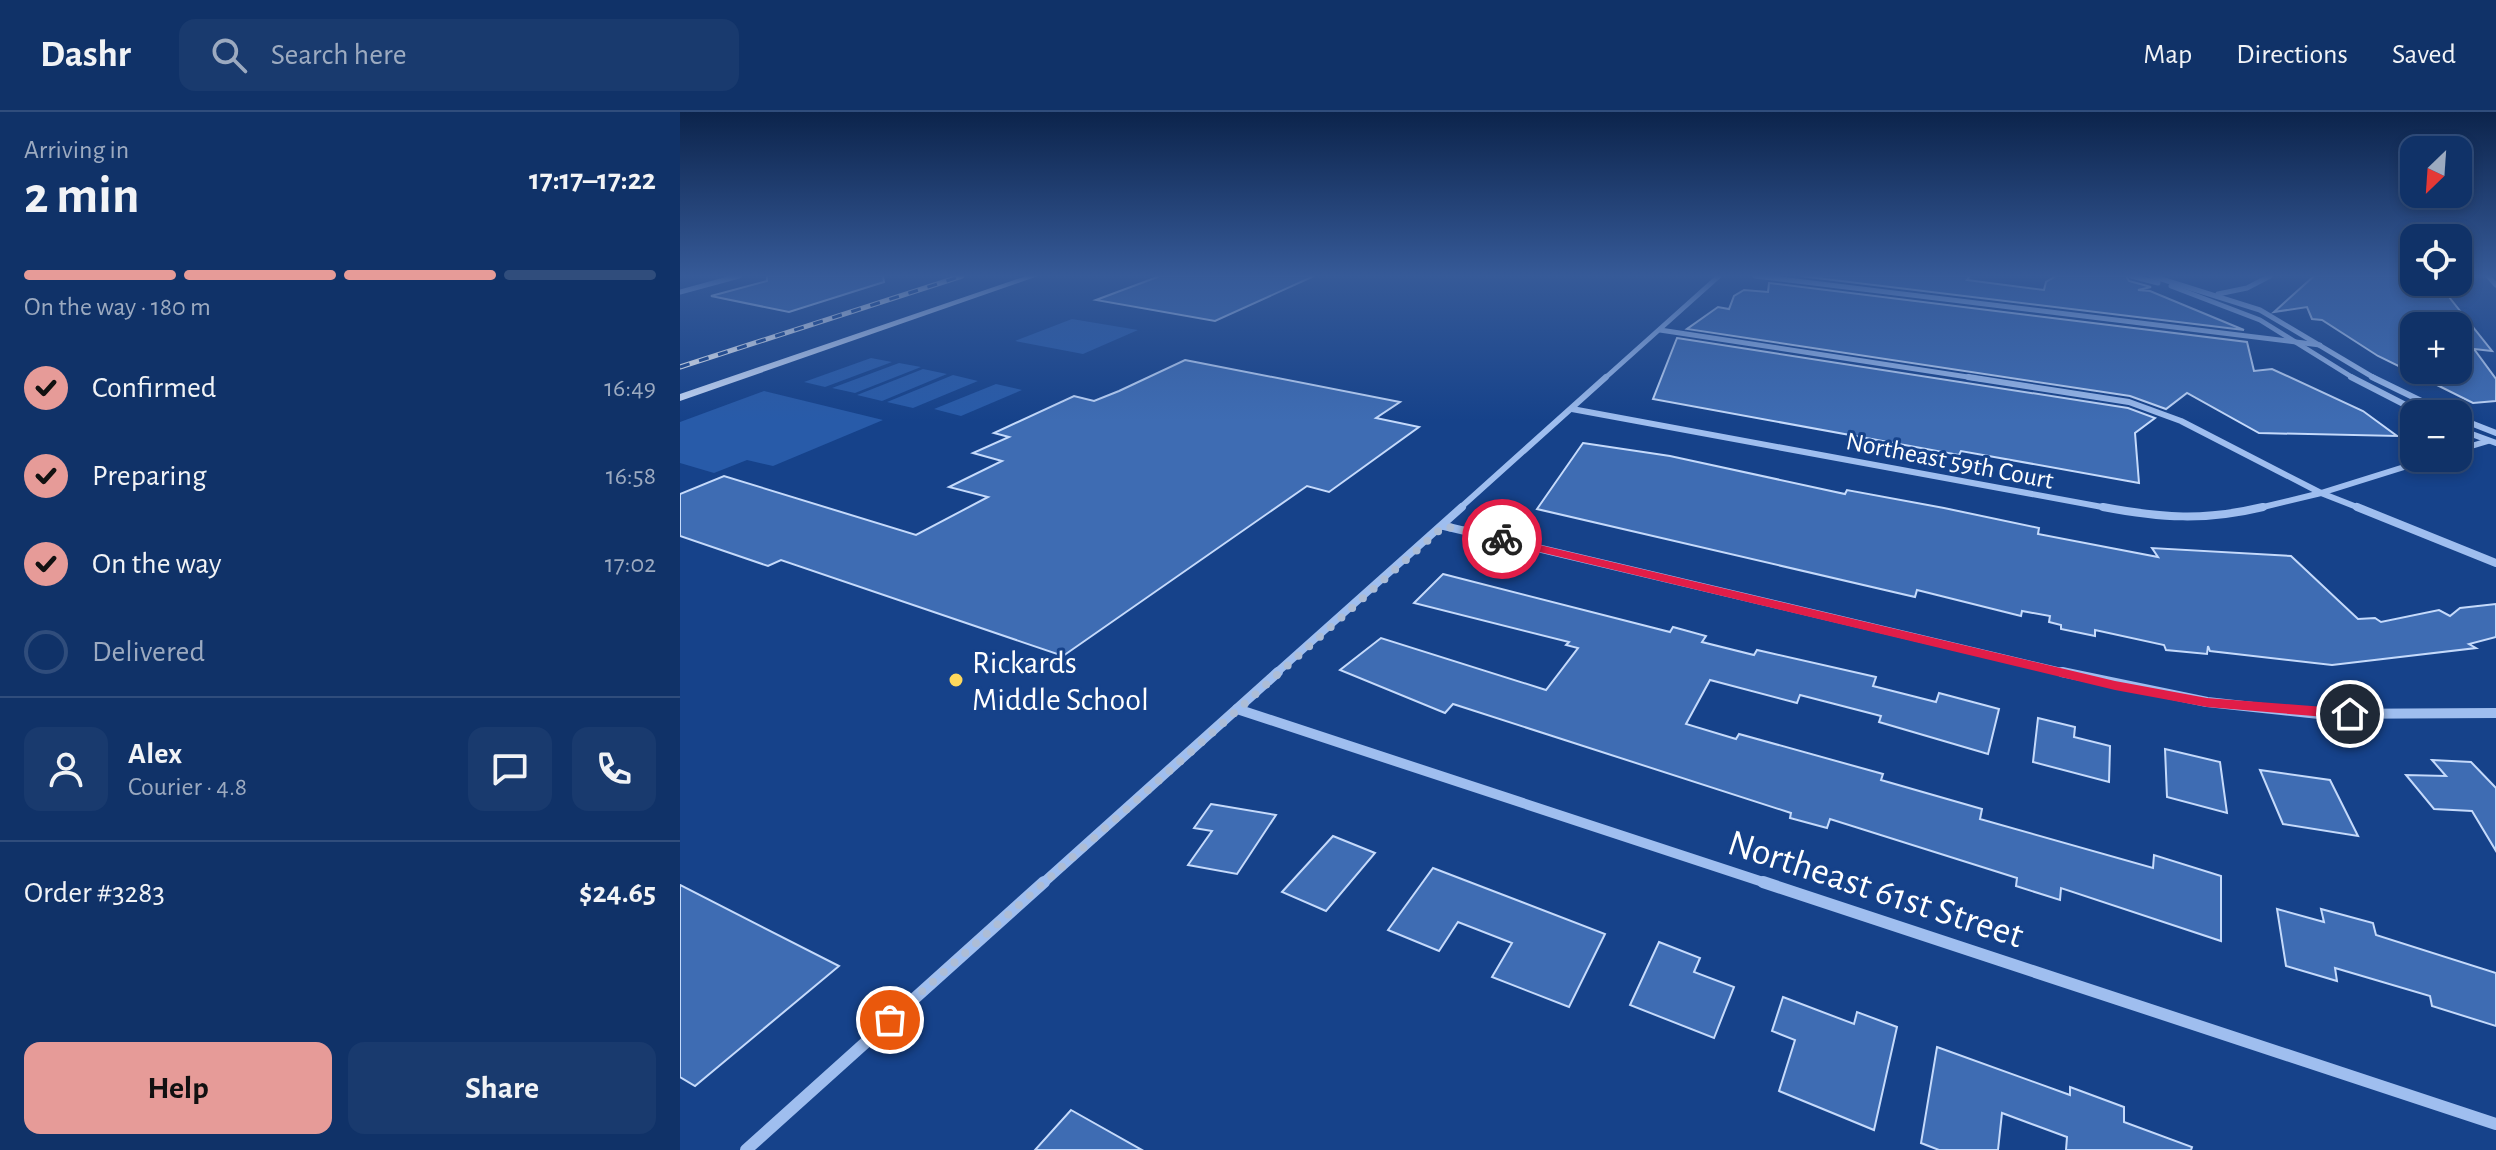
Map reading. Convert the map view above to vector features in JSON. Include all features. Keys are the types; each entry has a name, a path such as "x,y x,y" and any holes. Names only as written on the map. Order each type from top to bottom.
{"main road":[{"path":"680,398 893,324"}],"street":[{"path":"746,1150 1666,324"},
{"path":"2145,324 2320,345"},
{"path":"2268,324 2358,382 2400,403"},
{"path":"2285,324 2386,386 2417,400"},
{"path":"1660,330 2129,402 2181,421 2321,493 2496,563"},
{"name":"Northeast 59th Court","path":"1572,409 2139,514 2219,518 2321,493 2400,468"},
{"path":"2472,426 2494,439"},
{"path":"2472,433 2494,439"},
{"path":"2472,446 2494,439"},
{"path":"1444,526 2099,682 2207,702 2319,714 2496,713"},
{"name":"Northeast 61st Street","path":"1237,709 2496,1124"}],"shaded area":[{"path":"1058,324 1105,324 1138,330 1083,354 1015,341"},
{"path":"871,358 892,362 825,387 804,382"},
{"path":"899,363 921,367 855,393 832,388"},
{"path":"923,369 947,374 882,401 857,395"},
{"path":"953,375 978,381 913,408 887,402"},
{"path":"996,384 1022,390 961,416 934,409"},
{"path":"764,391 883,420 773,466 747,460 714,473 680,463 680,422"}],"building":[{"path":"1693,324 2105,324 2247,342 2254,371 2272,369 2363,411 2397,436 2259,433 2187,393 2166,409 2130,396 1687,329"},
{"path":"2198,324 2231,324 2244,330"},
{"path":"2329,324 2400,324 2400,367 2378,356"},
{"path":"2472,326 2492,351 2474,349 2496,379 2496,401 2473,403 2435,384 2472,384"},
{"path":"1677,338 2128,408 2155,418 2135,433 2139,483 1961,451 1959,455 1653,399"},
{"path":"1185,360 1400,402 1376,418 1419,427 1329,492 1307,486 1063,656 781,560 768,566 680,536 680,494 724,476 916,535 988,497 949,487 1002,461 973,453 1009,437 994,433 1074,396 1094,401"},
{"path":"1583,443 1670,456 1845,494 1847,490 1944,508 2039,528 2038,534 2158,557 2152,548 2291,556 2358,619 2375,618 2381,622 2439,610 2450,616 2460,608 2496,604 2496,637 2469,644 2476,648 2332,665 2210,651 2208,646 2207,654 2166,650 2164,645 2095,630 2095,636 2061,629 2061,625 2049,622 2050,616 2022,611 2021,616 1917,590 1915,597 1537,509"},
{"path":"1443,574 1670,632 1673,627 1706,636 1702,642 1754,655 1757,650 1876,677 1873,686 1936,702 1939,693 1999,709 1988,754 1879,722 1881,716 1800,695 1797,703 1710,680 1686,724 1736,739 1739,734 1883,774 1881,780 1982,809 1980,819 2153,868 2154,855 2221,876 2221,941 2061,888 2060,900 2016,886 2017,878 1830,819 1827,828 1790,818 1791,813 1453,704 1445,713 1340,670 1381,638 1546,690 1578,648 1566,645 1569,642 1414,603"},
{"path":"2038,718 2075,727 2074,737 2110,746 2109,782 2033,762"},
{"path":"2165,749 2220,762 2227,813 2167,797"},
{"path":"2432,760 2471,762 2496,788 2496,851 2472,811 2434,809 2406,775 2446,776"},
{"path":"2260,770 2330,780 2358,836 2283,824"},
{"path":"1211,804 1276,815 1237,874 1188,865 1212,831 1194,828"},
{"path":"1333,836 1375,853 1326,911 1282,892"},
{"path":"1433,868 1605,934 1569,1007 1492,977 1512,943 1458,922 1439,951 1388,930"},
{"path":"680,885 839,966 695,1086 680,1077"},
{"path":"2277,909 2324,922 2321,909 2373,923 2376,935 2496,973 2496,1026 2432,1006 2430,996 2335,968 2337,981 2286,966"},
{"path":"1659,942 1700,958 1694,972 1734,987 1714,1038 1630,1005"},
{"path":"1783,997 1854,1024 1857,1012 1897,1027 1874,1130 1779,1091 1795,1040 1772,1031"},
{"path":"1937,1047 2070,1095 2070,1087 2124,1107 2124,1122 2192,1147 2191,1150 2066,1150 2067,1137 2002,1113 1998,1150 1939,1150 1921,1143"},
{"path":"1071,1110 1142,1150 1035,1150"}],"railway":[{"path":"680,367 812,324"}],"way so far":[{"path":"890,1020 1444,526 1502,539"}],"place":[{"name":"Rickards Middle School","path":"956,680"}],"route":[{"path":"1502,539 2115,685 2207,702 2319,714 2350,714"}]}
